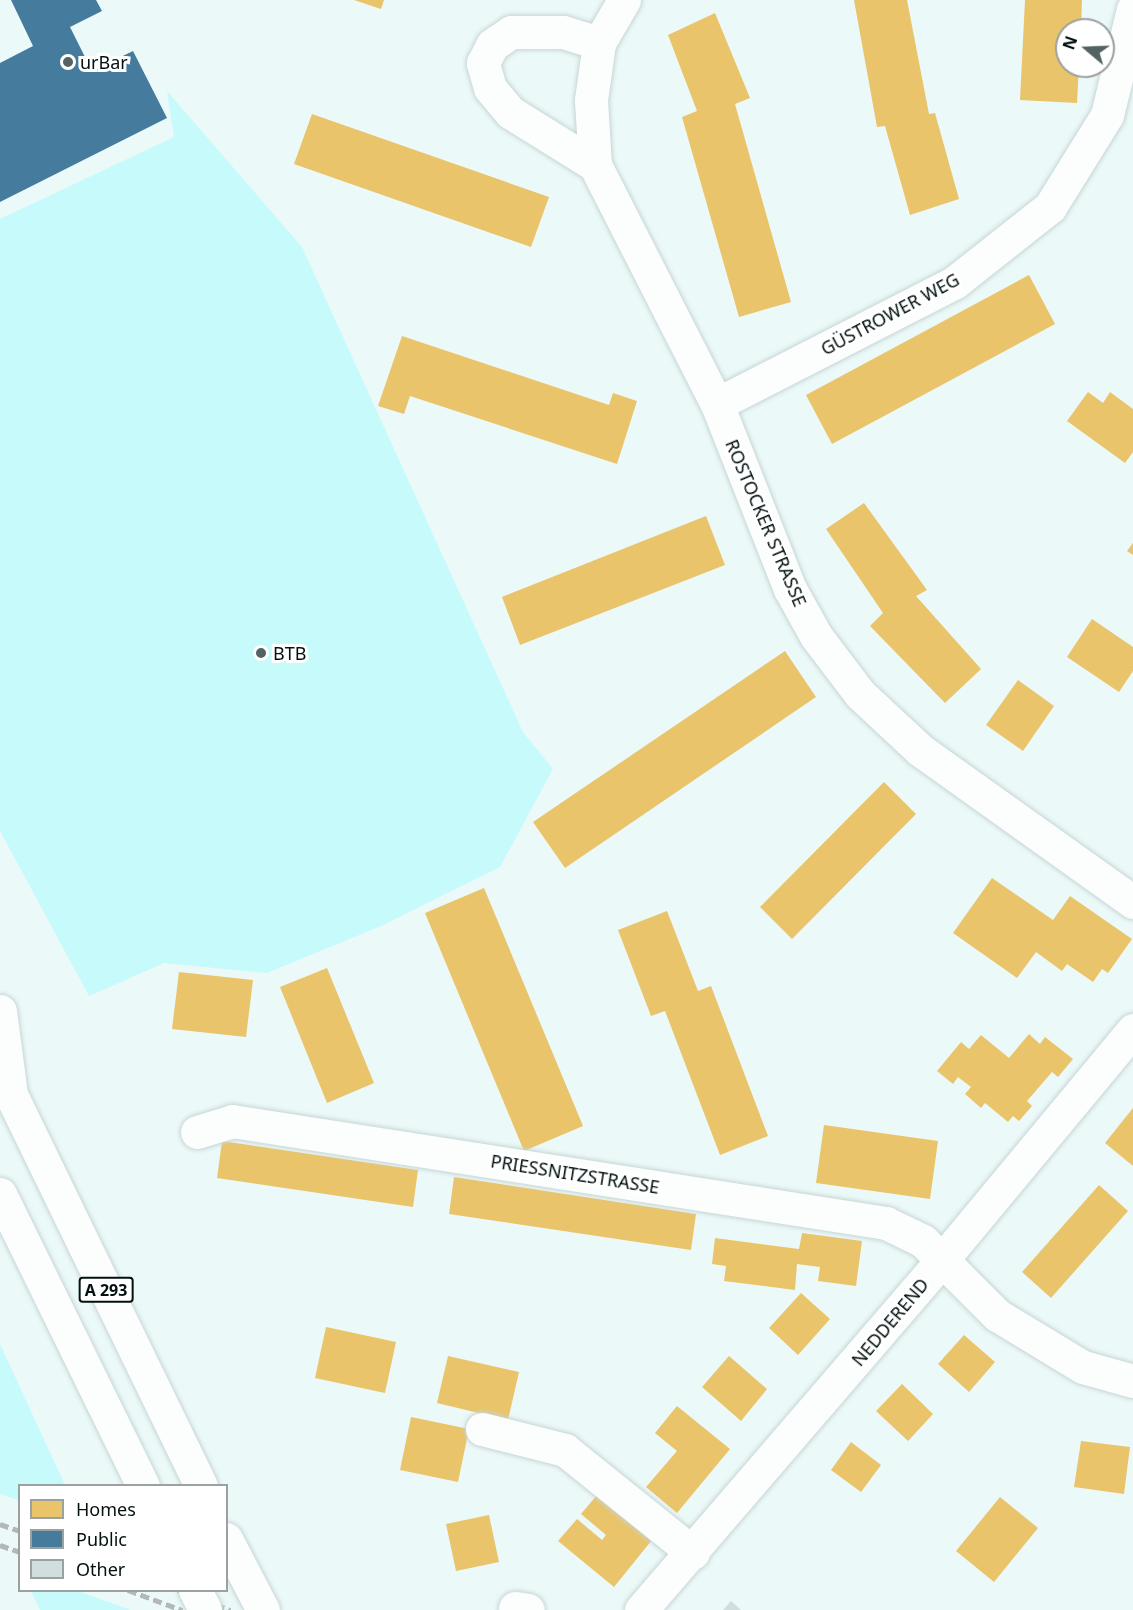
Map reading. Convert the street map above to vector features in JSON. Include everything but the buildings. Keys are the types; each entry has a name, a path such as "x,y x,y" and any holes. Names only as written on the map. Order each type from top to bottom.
{"main road":[{"name":"ROSTOCKER STRASSE","path":"624,0 599,43 591,100 595,165 717,404 790,589 836,666 860,694 920,750 1133,902"},
{"name":"GÜSTROWER WEG","path":"717,404 955,282 1050,207 1120,119 1133,9"},
{"path":"595,165 510,112 490,88 483,63 492,45 512,32 563,32 599,43"},
{"path":"0,1011 5,1083"},
{"name":"NEDDEREND","path":"641,1610 693,1553 942,1260 1133,1030"},
{"name":"A 293","path":"5,1083 201,1484"},
{"name":"PRIESSNITZSTRASSE","path":"197,1132 232,1121 886,1223 923,1241 997,1315 1083,1367 1133,1381"},
{"name":"A 293","path":"0,1194 144,1484"},
{"path":"482,1429 565,1450 693,1553"},
{"path":"232,1550 263,1610"},
{"path":"196,1592 205,1610"}],"shaded area":[{"name":"BTB","path":"167,91 302,247 523,732 553,769 500,867 381,926 267,973 164,963 89,996 0,831 0,219 174,137"},
{"path":"0,1344 65,1484 18,1484 18,1500 0,1494"},
{"path":"31,1592 81,1592 131,1610 40,1610"}],"railway":[{"path":"0,1524 18,1530"},
{"path":"0,1545 18,1551"},
{"path":"133,1592 182,1610"},
{"path":"183,1592 230,1610"}],"place":[{"name":"urBar","path":"68,62"},
{"name":"BTB","path":"261,653"}]}
